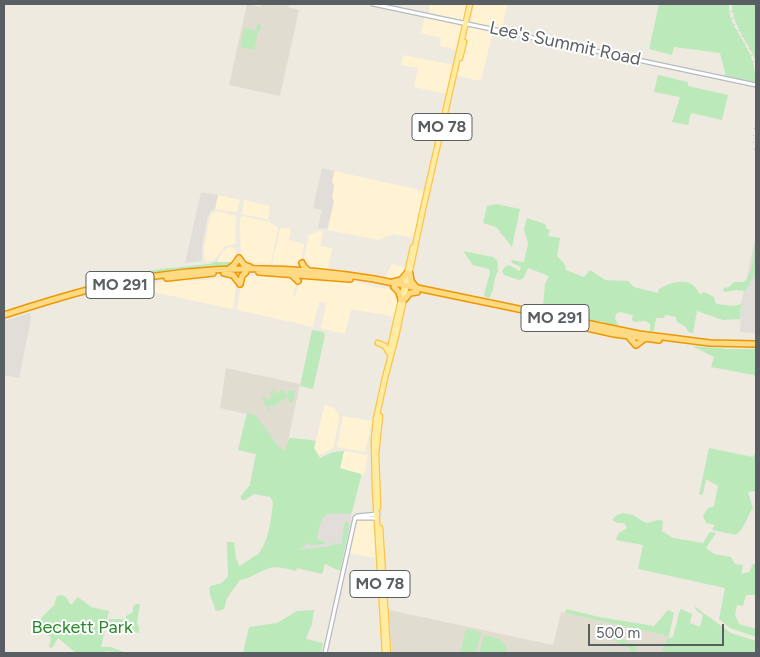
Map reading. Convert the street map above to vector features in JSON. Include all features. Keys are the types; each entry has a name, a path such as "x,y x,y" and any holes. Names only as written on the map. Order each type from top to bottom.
{"highway":[{"path":"224,271 234,266 239,258 246,266 262,269"},
{"path":"302,263 309,271"},
{"name":"MO 291","path":"4,316 121,285 224,271 262,269 359,276 645,339 710,346 756,345"},
{"path":"224,271 233,275 240,284 242,276 246,272"},
{"name":"MO 291","path":"224,271 291,274 392,284"},
{"path":"408,273 417,290 403,299 392,284 400,281 408,273"},
{"path":"291,274 298,281"},
{"name":"MO 291","path":"417,290 639,334 710,343 756,345"}],"main road":[{"name":"Lee's Summit Road","path":"373,4 756,85"},
{"name":"MO 78","path":"386,653 374,440 381,397 408,273 471,4"},
{"name":"MO 78","path":"408,273 416,246 423,209"},
{"path":"416,246 424,240"},
{"name":"MO 78","path":"389,363 389,354 403,299"},
{"path":"389,354 385,346 379,343 390,341 393,336"},
{"path":"325,653 355,518 357,516 377,516"}],"shaded area":[{"path":"247,4 261,7 262,4 289,4 288,7 299,10 280,96 229,85"},
{"path":"430,4 468,4 463,20 429,14"},
{"path":"474,4 507,4 502,29 471,22"},
{"path":"425,17 462,25 458,50 440,46 441,38 421,33"},
{"path":"471,27 493,31 481,81 457,75 468,29"},
{"path":"403,55 454,65 447,94 414,87 418,68 401,65"},
{"path":"322,168 334,171 332,197 334,201 327,229 318,228 322,210 313,208"},
{"path":"334,171 424,191 414,238 393,234 379,240 328,230 334,201 332,197 334,185 332,182"},
{"path":"201,192 218,195 215,209 208,216 202,246 202,261 185,263"},
{"path":"218,195 240,200 237,211 215,209"},
{"path":"244,200 270,206 268,219 242,214"},
{"path":"218,211 236,216 235,244 225,246 214,260 206,262 204,249 210,217"},
{"path":"243,216 269,222 278,228 271,263 249,263 241,259 240,218"},
{"path":"280,229 291,229 289,240 304,244 301,261 295,265 272,264"},
{"path":"323,231 320,246 332,248 328,269 313,267 304,258 309,235"},
{"path":"756,234 756,333 740,332 741,304"},
{"path":"229,247 235,248 236,259 231,262 217,262 223,251"},
{"path":"392,264 405,267 403,275 396,280 385,278"},
{"path":"225,277 236,281 234,307 232,309 139,289 146,285 174,280 197,281"},
{"path":"245,277 289,277 296,283 293,296 295,297 298,285 306,278 355,282 392,290 400,298 396,317 351,309 345,334 321,328 326,303 319,302 313,327 238,310 242,281"},
{"path":"30,313 31,319 19,378 4,375 4,321"},
{"path":"226,368 300,384 277,494 249,490 256,454 238,450 247,414 220,408"},
{"path":"325,404 335,409 339,416 339,421 333,448 319,455 314,448"},
{"path":"343,416 372,421 365,452 337,447"},
{"path":"344,451 368,455 364,475 340,468"},
{"path":"331,512 350,514 352,512 350,525 348,522 344,525 341,545 335,543 330,546 298,551 306,543 325,542 317,539 320,522 325,515"},
{"path":"374,520 376,558 349,553 356,521"},
{"path":"389,610 553,645 561,612 670,636 667,653 392,653"}],"green space":[{"path":"659,4 729,4 732,22 752,58 756,84 726,77 720,53 674,47 672,55 649,49"},
{"path":"732,4 756,4 756,62 735,20"},
{"path":"257,24 261,25 254,50 240,47 244,28 256,31"},
{"path":"658,75 688,82 688,86 728,95 722,120 691,113 688,125 672,122 680,97 654,92"},
{"path":"496,204 520,209 512,247 496,227 483,223 487,206"},
{"path":"527,218 545,224 547,229 550,230 548,236 560,238 557,256 564,263 566,270 584,277 590,270 605,280 628,281 634,287 658,293 659,289 667,285 687,282 692,284 700,294 704,292 714,297 716,304 734,306 741,304 740,319 723,320 697,311 693,333 688,332 686,327 677,322 676,317 665,315 664,318 656,318 654,330 651,332 648,322 634,322 632,320 633,315 620,312 616,314 615,318 618,326 616,328 601,321 594,322 576,319 565,311 559,313 550,312 543,307 545,284 549,276 528,268 523,279 519,280 504,275 502,271 509,265 519,271 521,267 512,263 511,260 524,262 528,244 524,229"},
{"path":"756,241 756,272 746,291 723,291 724,288 729,287 734,282 744,282 748,278 752,268"},
{"path":"463,251 493,257 497,260 498,271 489,298 485,297 484,294 490,273 489,269 473,265"},
{"path":"235,259 231,267 155,273 90,287 88,284 96,282 95,280 160,269 210,264 217,261 231,262"},
{"path":"312,330 323,332 325,335 313,389 300,386"},
{"path":"692,346 756,349 756,379 754,375 711,367 714,357"},
{"path":"273,390 276,394 283,390 287,396 289,390 295,391 293,402 290,402 287,397 272,407 271,405 268,406 271,410 269,411 262,398 264,397 267,400 272,397 269,392"},
{"path":"247,413 256,416 278,446 285,451 289,438 316,441 314,448 320,458 333,452 344,451 340,468 361,474 361,477 352,512 350,514 329,514 323,519 317,539 325,542 325,544 310,545 306,543 303,548 298,550 330,546 335,543 341,545 344,525 348,522 350,525 340,571 325,564 322,574 297,568 296,571 270,568 240,580 227,598 224,609 219,611 215,610 210,586 222,583 228,576 227,542 234,542 239,566 258,554 267,535 273,502 270,497 254,494 245,500 241,500 241,496 250,485 256,454 238,450"},
{"path":"709,448 753,457 756,452 756,492 748,492 753,508 742,529 736,535 712,530 715,525 706,523 703,516 708,508 714,506 718,486 706,479 703,494 699,495"},
{"path":"623,513 633,515 646,523 658,520 663,521 662,531 673,538 703,543 710,532 716,533 706,548 714,554 731,557 735,564 743,565 741,574 749,572 753,564 756,564 756,595 746,595 743,606 737,605 735,615 739,624 756,629 756,637 730,628 719,619 725,588 638,569 643,545 616,540 618,534 627,528 624,523 612,520 617,515"},
{"name":"Beckett Park","path":"57,596 66,597 70,604 78,597 91,607 109,611 101,647 110,647 127,653 106,651 103,653 76,653 58,638 52,648 49,647 51,638 42,628 41,618 54,605"},
{"path":"136,604 140,604 137,623 139,633 121,627 107,627 109,619 126,619 126,616 133,612 133,607"},
{"path":"694,606 731,633 756,641 756,653 661,653 667,639 673,637 681,609 692,614 690,623 700,627 703,615"},
{"path":"566,609 599,617 654,626 668,610 674,613 669,636 565,613"},
{"path":"314,610 312,624 306,639 323,643 321,653 243,653 249,627 277,623 297,611"},
{"path":"466,629 481,632 476,653 460,653"},
{"path":"484,636 493,637 503,642 508,653 479,653"},
{"path":"609,636 614,636 635,645 637,653 631,653 630,649"}],"railway":[{"path":"730,4 733,22 750,49 756,71"},
{"path":"756,114 753,140 756,159"}]}
